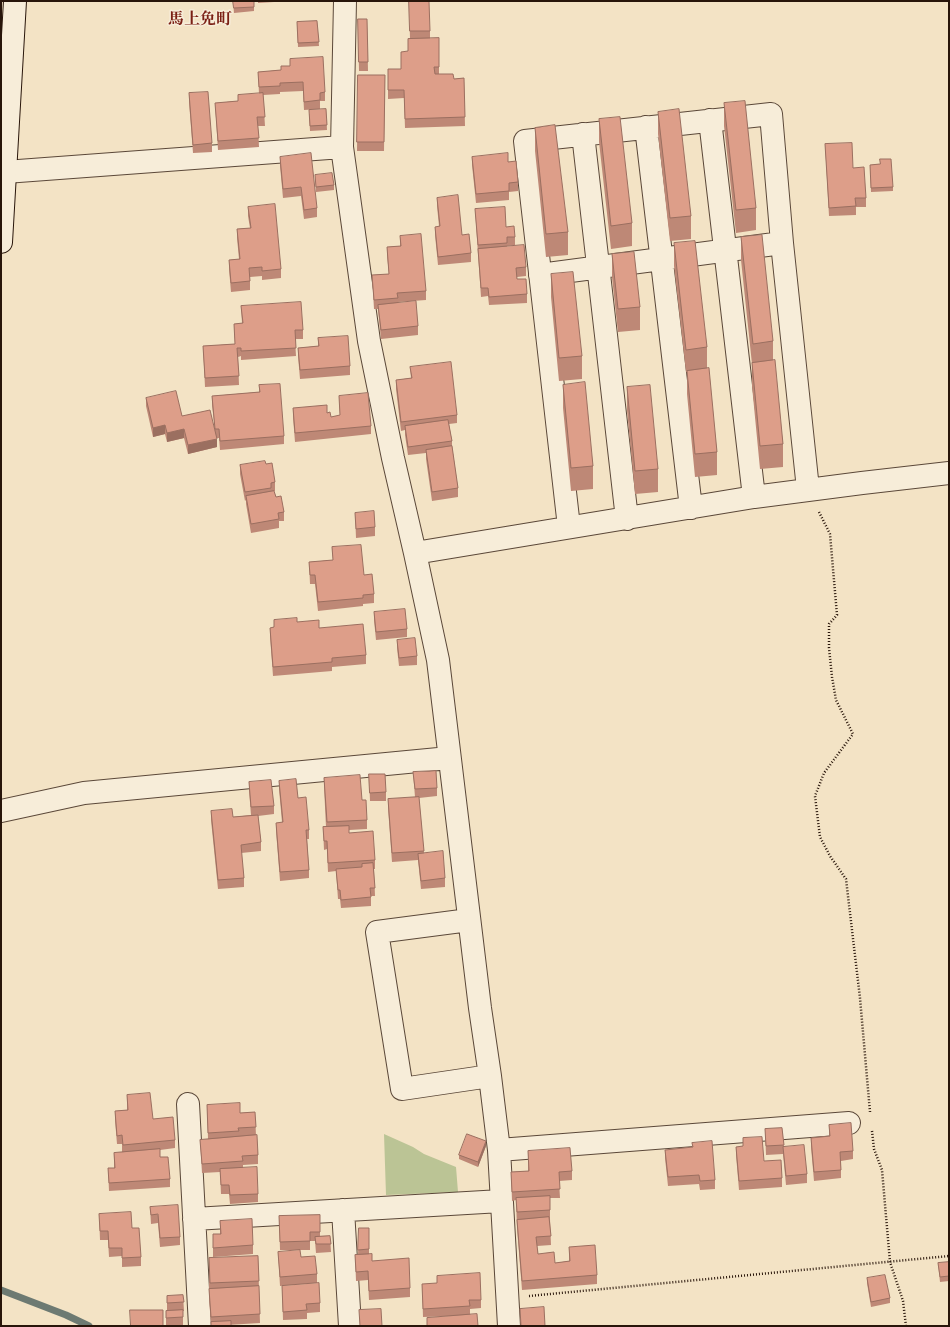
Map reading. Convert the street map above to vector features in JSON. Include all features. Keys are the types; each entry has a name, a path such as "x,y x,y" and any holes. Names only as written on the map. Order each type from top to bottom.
{"street":[{"path":"1,242 15,1"},
{"path":"345,1 342,147 369,341 393,458 438,660 469,920 499,1150 509,1326"},
{"path":"569,527 525,141 583,134 772,114 782,242 815,498"},
{"path":"710,120 754,497"},
{"path":"646,127 691,508"},
{"path":"583,134 627,519"},
{"path":"5,172 342,147"},
{"path":"540,275 782,242"},
{"path":"415,553 754,497 815,498 949,473"},
{"path":"1,811 84,793 449,758"},
{"path":"469,920 377,932 402,1090 490,1076"},
{"path":"188,1104 200,1326"},
{"path":"499,1150 849,1123"},
{"path":"194,1219 501,1201"},
{"path":"343,1210 350,1326"}],"path":[{"path":"815,498 819,511 830,534 837,615 829,624 829,648 836,700 853,734 824,773 815,796 820,837 830,856 846,879 860,998 871,1119"},
{"path":"872,1126 874,1149 882,1170 890,1262 903,1301 906,1326"},
{"path":"507,1298 949,1256"}],"green space":[{"path":"384,1134 413,1147 424,1154 456,1167 458,1192 386,1195"}],"building":[{"path":"233,1 254,1 254,7 234,8"},
{"path":"409,1 429,1 430,31 410,31"},
{"path":"358,19 367,19 368,62 359,62"},
{"path":"317,21 319,42 298,43 297,22"},
{"path":"439,38 439,67 434,67 435,74 453,74 454,79 464,78 465,117 405,119 404,90 388,90 388,69 401,69 401,52 408,51 408,39"},
{"path":"323,57 325,92 320,93 320,100 304,102 303,82 280,83 280,86 259,87 258,72 281,70 281,66 290,66 290,59"},
{"path":"358,75 385,75 384,142 357,142"},
{"path":"208,92 212,143 193,145 189,93"},
{"path":"263,93 265,117 257,117 259,138 218,141 215,103 238,101 238,95"},
{"path":"745,101 756,208 736,210 724,103"},
{"path":"326,109 327,125 310,126 309,110"},
{"path":"679,109 691,216 670,218 658,112"},
{"path":"620,117 632,223 611,226 599,119"},
{"path":"555,125 568,232 546,234 535,128"},
{"path":"852,143 853,168 864,167 866,198 855,198 856,206 829,208 825,144"},
{"path":"311,153 317,208 304,210 301,187 283,189 280,157"},
{"path":"508,153 508,162 516,161 518,182 509,183 509,191 476,194 472,157"},
{"path":"880,159 891,159 893,187 871,188 870,165 880,164"},
{"path":"332,173 334,185 316,187 315,175"},
{"path":"458,195 462,235 469,234 471,253 438,257 435,227 440,226 437,198"},
{"path":"275,204 281,269 262,271 262,267 249,268 250,281 231,283 229,260 240,259 237,229 251,228 248,207"},
{"path":"505,207 506,227 514,226 515,237 507,237 507,243 478,245 475,209"},
{"path":"421,234 426,291 397,293 398,298 374,300 372,275 389,274 387,247 401,246 400,236"},
{"path":"762,235 773,341 753,344 741,237"},
{"path":"695,241 707,347 686,350 674,243"},
{"path":"524,245 526,267 516,268 517,279 526,279 527,294 489,297 488,288 481,288 478,249"},
{"path":"634,252 640,307 618,309 612,254"},
{"path":"573,272 582,356 559,358 551,274"},
{"path":"416,301 418,326 381,330 378,305"},
{"path":"301,302 303,330 295,330 296,348 241,351 241,348 237,348 239,376 205,378 203,346 235,344 234,324 243,323 241,306"},
{"path":"348,336 350,366 300,370 298,348 319,346 318,338"},
{"path":"775,360 783,444 760,446 752,363"},
{"path":"451,362 457,415 401,422 396,380 412,378 410,367"},
{"path":"709,368 717,452 695,454 687,371"},
{"path":"585,382 593,466 571,468 563,385"},
{"path":"280,384 284,436 220,441 219,429 215,429 212,396 260,392 259,385"},
{"path":"650,385 658,469 635,471 627,387"},
{"path":"176,391 182,416 210,410 217,439 188,445 184,429 167,433 165,425 153,428 146,398"},
{"path":"368,393 371,426 295,433 293,408 327,405 327,413 330,412 331,417 340,415 339,396"},
{"path":"448,420 452,441 408,447 405,426"},
{"path":"452,446 458,488 432,492 426,450"},
{"path":"265,461 266,464 272,463 275,482 271,483 271,488 245,492 240,465"},
{"path":"274,491 276,497 281,496 284,512 278,513 279,519 251,524 246,496"},
{"path":"374,511 375,527 356,529 355,513"},
{"path":"361,545 364,575 372,574 374,594 363,595 363,598 318,602 315,575 310,575 309,562 333,560 332,547"},
{"path":"405,609 407,629 376,632 374,612"},
{"path":"297,618 297,622 319,620 319,628 363,624 366,655 332,658 332,662 273,667 270,628 274,627 274,620"},
{"path":"415,638 417,656 399,658 397,640"},
{"path":"436,771 437,788 415,789 413,772"},
{"path":"369,774 385,774 386,792 370,793"},
{"path":"360,775 362,800 366,800 367,820 327,822 324,778"},
{"path":"296,779 298,798 306,797 309,830 306,830 309,870 280,872 276,823 283,822 279,781"},
{"path":"271,780 274,806 251,807 249,782"},
{"path":"419,797 424,851 392,853 388,799"},
{"path":"232,809 233,817 258,815 261,842 241,845 244,878 218,880 211,811"},
{"path":"349,826 349,833 373,831 375,860 328,863 327,841 324,841 323,827"},
{"path":"443,851 445,878 421,881 418,854"},
{"path":"373,863 375,888 370,888 371,897 341,900 340,890 338,890 336,869 362,867 362,864"},
{"path":"150,1093 153,1119 173,1117 175,1140 123,1145 122,1135 117,1136 115,1111 128,1110 127,1095"},
{"path":"240,1103 240,1113 255,1112 256,1127 238,1128 239,1131 208,1133 207,1105"},
{"path":"851,1123 853,1151 840,1152 841,1170 814,1172 811,1138 830,1136 829,1125"},
{"path":"782,1128 784,1145 766,1146 765,1129"},
{"path":"467,1134 486,1141 478,1162 459,1155"},
{"path":"257,1135 258,1155 242,1156 243,1161 202,1164 200,1140"},
{"path":"762,1137 764,1161 781,1160 782,1178 739,1181 736,1147 743,1146 743,1138"},
{"path":"712,1141 715,1180 700,1181 699,1175 668,1177 665,1150 693,1147 692,1143"},
{"path":"804,1145 807,1174 786,1176 783,1147"},
{"path":"570,1148 572,1171 559,1172 560,1189 512,1192 511,1172 529,1171 528,1151"},
{"path":"160,1149 160,1157 168,1157 170,1179 109,1183 108,1168 115,1168 114,1153"},
{"path":"257,1167 258,1194 230,1195 229,1185 221,1185 220,1169"},
{"path":"550,1196 550,1210 517,1212 516,1198"},
{"path":"178,1205 180,1237 160,1238 158,1214 151,1215 150,1207"},
{"path":"131,1212 132,1228 139,1228 141,1257 122,1258 122,1248 109,1248 108,1231 100,1231 99,1214"},
{"path":"320,1215 320,1232 310,1232 310,1241 280,1242 279,1216"},
{"path":"549,1217 551,1236 536,1237 538,1254 554,1252 555,1263 570,1261 569,1247 595,1245 597,1275 522,1281 517,1220"},
{"path":"252,1219 253,1245 213,1248 213,1234 221,1234 220,1221"},
{"path":"359,1228 369,1228 369,1249 358,1250"},
{"path":"330,1236 331,1244 316,1244 315,1237"},
{"path":"300,1250 301,1257 315,1256 317,1274 280,1277 278,1252"},
{"path":"372,1254 372,1261 409,1258 410,1288 369,1291 368,1271 356,1272 355,1255"},
{"path":"258,1256 259,1281 210,1283 209,1258"},
{"path":"949,1262 949,1276 940,1277 938,1263"},
{"path":"480,1273 481,1300 469,1300 470,1306 423,1309 422,1284 437,1283 437,1276"},
{"path":"885,1275 890,1298 871,1302 867,1278"},
{"path":"319,1283 320,1303 306,1304 307,1310 283,1312 282,1286"},
{"path":"259,1286 260,1314 211,1317 209,1289"},
{"path":"183,1295 184,1302 167,1303 167,1296"},
{"path":"544,1307 545,1326 521,1326 520,1309"},
{"path":"381,1309 382,1326 360,1326 359,1310"},
{"path":"130,1310 163,1310 163,1326 131,1326"},
{"path":"183,1310 183,1317 166,1318 166,1311"},
{"path":"477,1314 478,1326 427,1326 427,1318"},
{"path":"231,1321 231,1326 211,1326 211,1322"}],"waterway":[{"path":"1,1290 66,1315 89,1326"}],"district":[{"name":"馬上免町","path":"200,20"}]}
